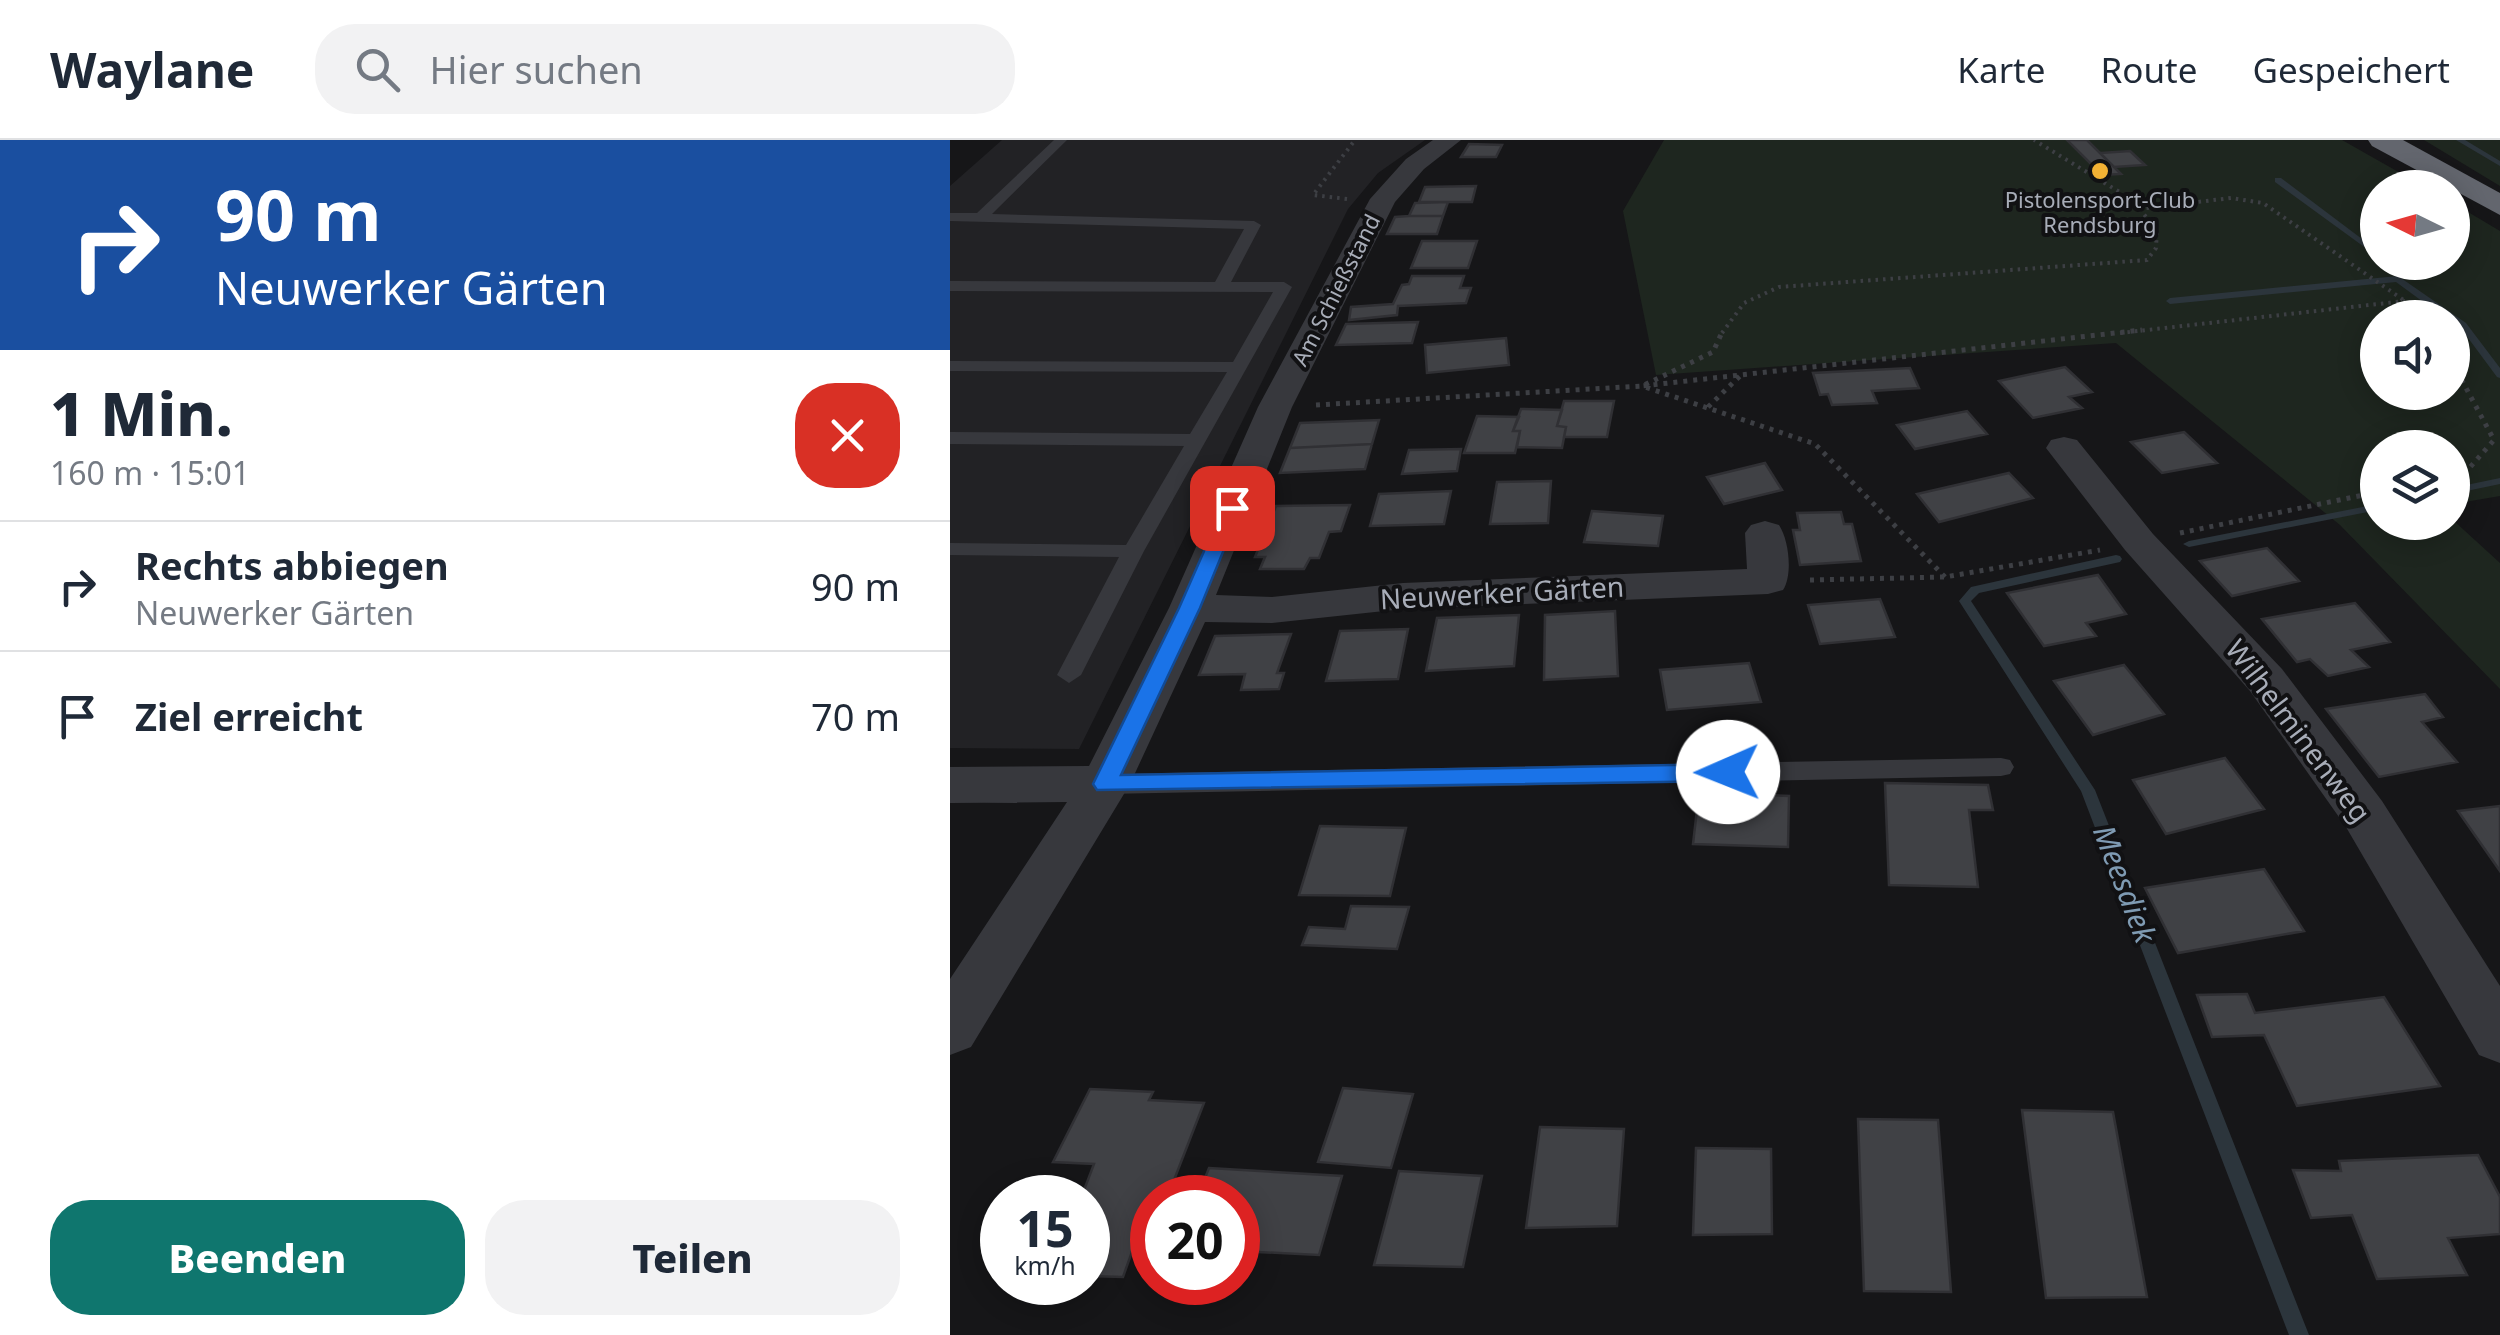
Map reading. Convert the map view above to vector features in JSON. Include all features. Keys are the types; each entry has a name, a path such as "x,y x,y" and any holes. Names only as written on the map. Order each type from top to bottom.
{"highway":[{"path":"2382,140 2494,202"},
{"path":"2415,140 2494,202"}],"street":[{"name":"Am Schießstand","path":"1275,407 1383,199 1415,164 1449,140"},
{"path":"950,1029 1105,784 1190,608 1275,407"},
{"name":"Wilhelminenweg","path":"2064,448 2140,542 2266,680 2354,799 2500,1037"},
{"path":"1765,534 1768,580"},
{"name":"Neuwerker Gärten","path":"1190,608 1272,610 1403,596 1768,580"},
{"path":"950,784 1105,784"}],"lane":[{"path":"981,216 1061,140"},
{"path":"950,217 1254,225 1220,286"},
{"path":"950,286 1284,286 1133,551 1069,675"},
{"path":"950,366 1235,367"},
{"path":"950,438 1195,440"},
{"path":"950,549 1133,551"},
{"path":"1105,784 2001,767"}],"path":[{"path":"1355,140 1312,195 1383,199"},
{"path":"1642,386 1713,352 1727,318 1746,299 1778,288 2147,260 2156,248 2157,230 2139,208 2101,179 2034,140"},
{"path":"2139,208 2231,198 2262,203 2404,300"},
{"path":"1275,407 1642,386 2360,306"},
{"path":"1708,406 1744,372"},
{"path":"1642,386 1815,444 1945,577"},
{"path":"2470,395 2494,440 2470,467"},
{"path":"1768,580 1945,577 2140,542 2360,496"}],"shaded area":[{"path":"1002,140 1425,140 1378,173 1348,209 1079,749 950,748 950,186"},
{"path":"1664,140 2342,140 2395,170 2360,170 2360,280 2470,280 2470,213 2500,231 2500,496 2470,501 2470,430 2360,430 2360,540 2470,540 2470,536 2500,563 2500,689 2340,525 2116,343 1656,375 1623,211"},
{"path":"2424,140 2500,140 2500,186"}],"building":[{"path":"2067,140 2087,140 2121,174 2102,175"},
{"path":"1469,144 1502,145 1496,157 1461,157"},
{"path":"2130,151 2145,165 2114,167 2100,153"},
{"path":"1476,186 1472,202 1419,202 1425,187"},
{"path":"1448,202 1443,216 1409,216 1415,203"},
{"path":"1443,216 1437,234 1387,234 1395,217"},
{"path":"1422,241 1477,241 1468,268 1411,268"},
{"path":"1412,276 1464,276 1460,288 1471,288 1466,303 1398,306 1397,315 1349,320 1351,307 1393,304 1402,285 1409,284"},
{"path":"1418,322 1412,343 1336,345 1346,324"},
{"path":"1506,338 1509,365 1427,373 1425,345"},
{"path":"2065,367 2092,392 2069,397 2082,408 2033,418 1999,381"},
{"path":"1910,368 1919,388 1872,391 1877,403 1832,405 1828,394 1820,395 1813,373"},
{"path":"1564,401 1614,401 1607,437 1564,437 1566,427 1557,426"},
{"path":"1521,409 1562,410 1557,426 1566,427 1562,448 1517,447 1520,431 1513,431"},
{"path":"1967,411 1987,434 1915,449 1897,425"},
{"path":"1477,416 1519,417 1513,431 1520,431 1515,453 1464,453"},
{"path":"1379,420 1372,444 1290,448 1300,423"},
{"path":"2184,432 2217,463 2162,473 2131,442"},
{"path":"1372,444 1365,469 1280,473 1290,448"},
{"path":"1461,449 1457,471 1402,474 1409,450"},
{"path":"1765,463 1782,490 1724,504 1707,477"},
{"path":"2009,473 2033,498 1939,522 1917,494"},
{"path":"1551,481 1548,523 1490,524 1497,482"},
{"path":"1451,491 1444,524 1370,526 1379,494"},
{"path":"1350,505 1341,531 1329,532 1319,558 1310,558 1304,569 1260,569 1265,557 1255,557 1276,506"},
{"path":"1592,511 1663,516 1658,546 1584,542"},
{"path":"1841,512 1844,524 1852,524 1861,561 1800,565 1793,530 1800,530 1797,513"},
{"path":"2267,548 2299,581 2232,596 2200,561"},
{"path":"2098,575 2126,614 2086,623 2096,636 2044,646 2007,593"},
{"path":"1880,599 1895,637 1820,644 1808,605"},
{"path":"2355,603 2390,642 2351,650 2369,667 2328,676 2310,659 2297,662 2262,619"},
{"path":"1615,611 1618,676 1544,680 1545,615"},
{"path":"1519,615 1514,666 1426,671 1437,618"},
{"path":"1408,629 1398,679 1326,681 1340,631"},
{"path":"1291,634 1277,673 1284,673 1279,689 1241,690 1245,674 1199,675 1215,636"},
{"path":"1749,663 1761,702 1667,710 1660,670"},
{"path":"2124,665 2164,714 2093,735 2054,681"},
{"path":"2425,694 2443,717 2422,722 2457,762 2379,777 2326,709"},
{"path":"2225,758 2264,809 2166,834 2133,780"},
{"path":"1885,783 1988,785 1993,810 1969,810 1978,887 1889,885"},
{"path":"1699,792 1789,796 1788,847 1693,844"},
{"path":"2500,806 2500,871 2458,811"},
{"path":"1320,826 1406,828 1390,896 1299,895"},
{"path":"2264,869 2304,931 2178,953 2145,888"},
{"path":"1351,906 1409,907 1397,949 1302,945 1309,927 1345,929"},
{"path":"2247,994 2255,1013 2384,997 2440,1086 2297,1106 2264,1035 2212,1037 2197,995"},
{"path":"1343,1088 1413,1094 1391,1168 1318,1162"},
{"path":"1090,1089 1153,1092 1149,1100 1204,1103 1176,1175 1130,1175 1130,1257 1123,1277 1110,1277 1110,1175 1090,1175 1094,1164 1053,1162"},
{"path":"2022,1110 2113,1112 2147,1297 2046,1298"},
{"path":"1858,1119 1938,1120 1951,1292 1864,1291"},
{"path":"1540,1127 1624,1129 1617,1226 1526,1228"},
{"path":"1696,1148 1771,1149 1772,1234 1693,1235"},
{"path":"2478,1155 2500,1197 2500,1234 2448,1238 2467,1275 2377,1279 2352,1215 2311,1218 2293,1170 2341,1171 2339,1161"},
{"path":"1209,1168 1342,1176 1319,1255 1260,1252 1260,1175 1206,1175"},
{"path":"1399,1171 1482,1176 1463,1267 1374,1265"}],"waterway":[{"path":"2460,140 2500,164"},
{"path":"2278,180 2360,242"},
{"path":"2170,301 2398,279 2463,325 2500,375"},
{"name":"Meesdiek","path":"2470,487 2500,481"},
{"name":"Meesdiek","path":"2189,544 2360,511"},
{"name":"Meesdiek","path":"2116,559 1975,590 1965,601 2088,790 2299,1335"}],"place":[{"name":"Pistolensport-Club Rendsburg","path":"2100,171"}],"route":[{"path":"1232,508 1190,608 1105,784 1728,772"}]}
